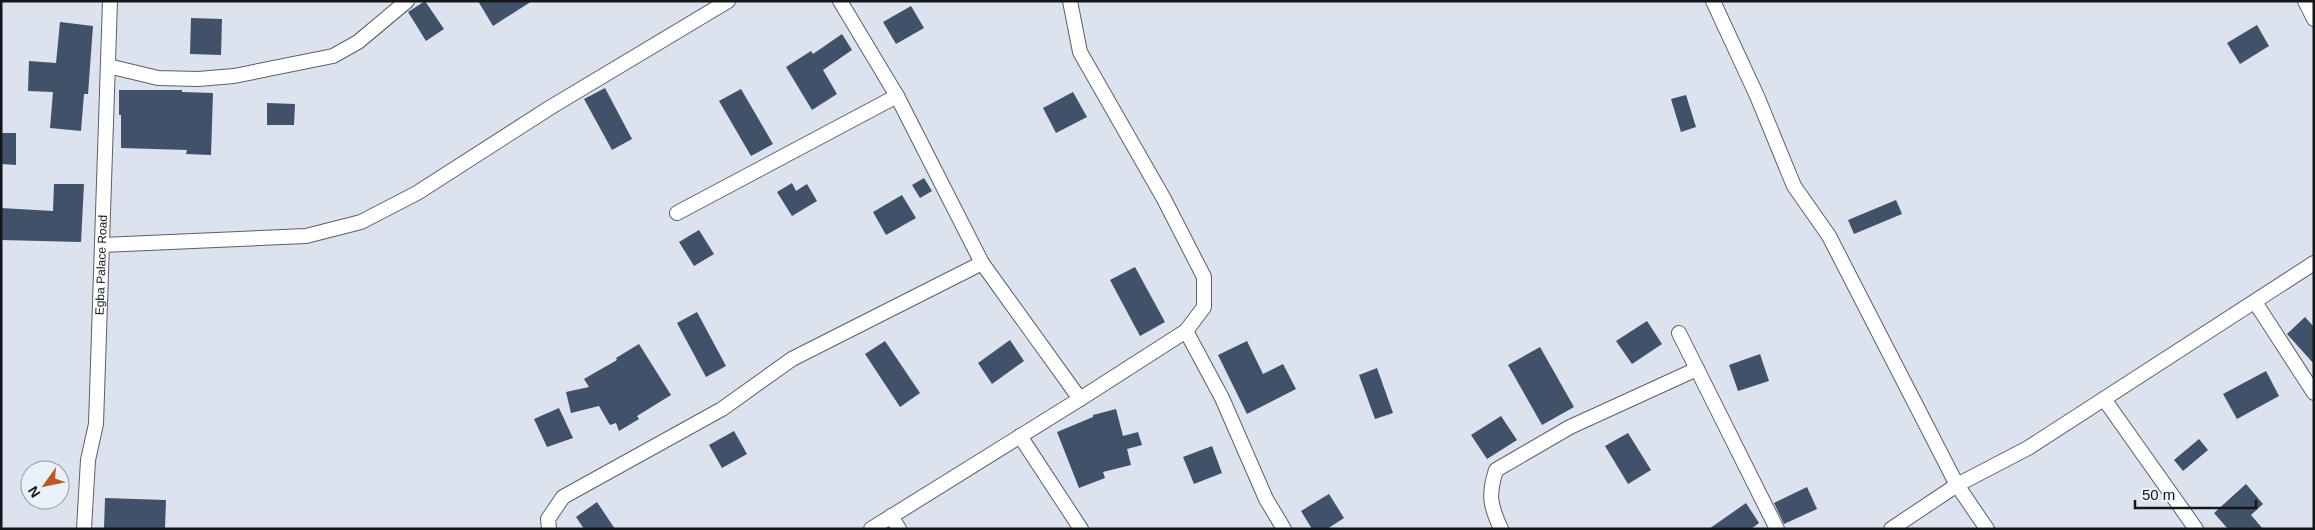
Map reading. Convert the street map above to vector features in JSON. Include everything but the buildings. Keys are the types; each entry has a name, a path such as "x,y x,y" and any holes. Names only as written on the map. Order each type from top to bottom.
{"street":[{"name":"Egba Palace Road","path":"84,529 88,460 96,424 110,1"},
{"path":"108,66 158,78 198,79 234,76 332,56 358,42 407,1"},
{"path":"102,245 306,236 361,222 417,193 551,107 728,1"},
{"path":"840,1 897,96 982,263 1080,399"},
{"path":"871,529 1186,332 1204,307 1204,277 1164,199 1080,52 1070,1"},
{"path":"1713,1 1757,96 1794,186 1829,236 1957,485 1987,529"},
{"path":"2305,1 2314,18"},
{"path":"677,213 897,96"},
{"path":"549,529 548,519 563,496 722,409 792,359 982,263"},
{"path":"1891,529 1957,485 2028,448 2314,263"},
{"path":"2255,302 2314,393"},
{"path":"1186,332 1222,398 1266,499 1284,529"},
{"path":"1679,333 1777,529"},
{"path":"1502,529 1494,513 1490,489 1496,470 1570,427 1698,369"},
{"path":"2104,399 2196,529"},
{"path":"1020,436 1080,529"},
{"path":"891,516 899,529"}]}
